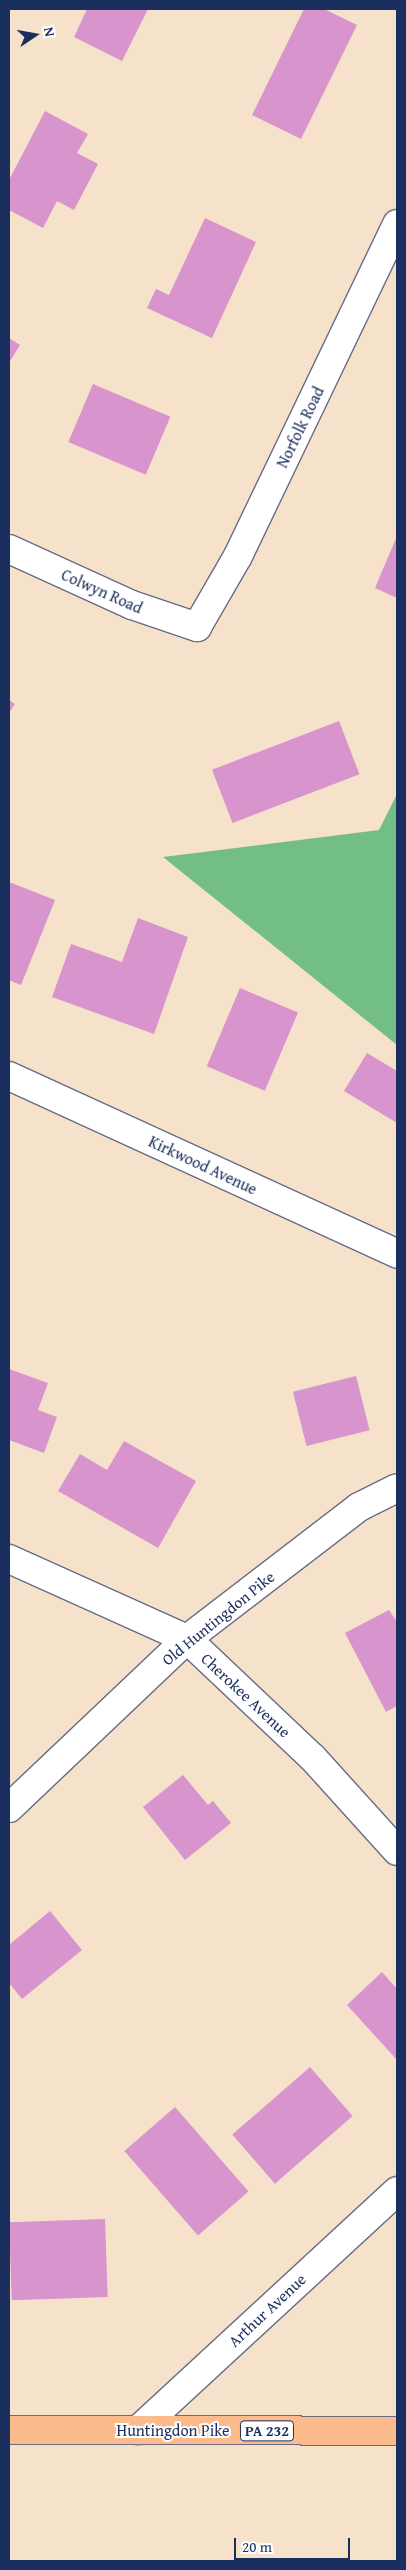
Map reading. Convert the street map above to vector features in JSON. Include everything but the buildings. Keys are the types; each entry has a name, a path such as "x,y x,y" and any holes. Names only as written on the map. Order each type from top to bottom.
{"main road":[{"name":"Huntingdon Pike","path":"9,2430 397,2432"}],"street":[{"name":"Norfolk Road","path":"197,627 238,556 397,224"},
{"name":"Colwyn Road","path":"9,549 132,605 197,627"},
{"name":"Kirkwood Avenue","path":"9,1076 397,1254"},
{"name":"Old Huntingdon Pike","path":"9,1808 187,1639 359,1508 397,1488"},
{"name":"Cherokee Avenue","path":"9,1559 187,1639 313,1758 397,1851"},
{"name":"Arthur Avenue","path":"138,2430 397,2190"}],"green space":[{"path":"397,794 397,1045 163,857 379,830"}]}
